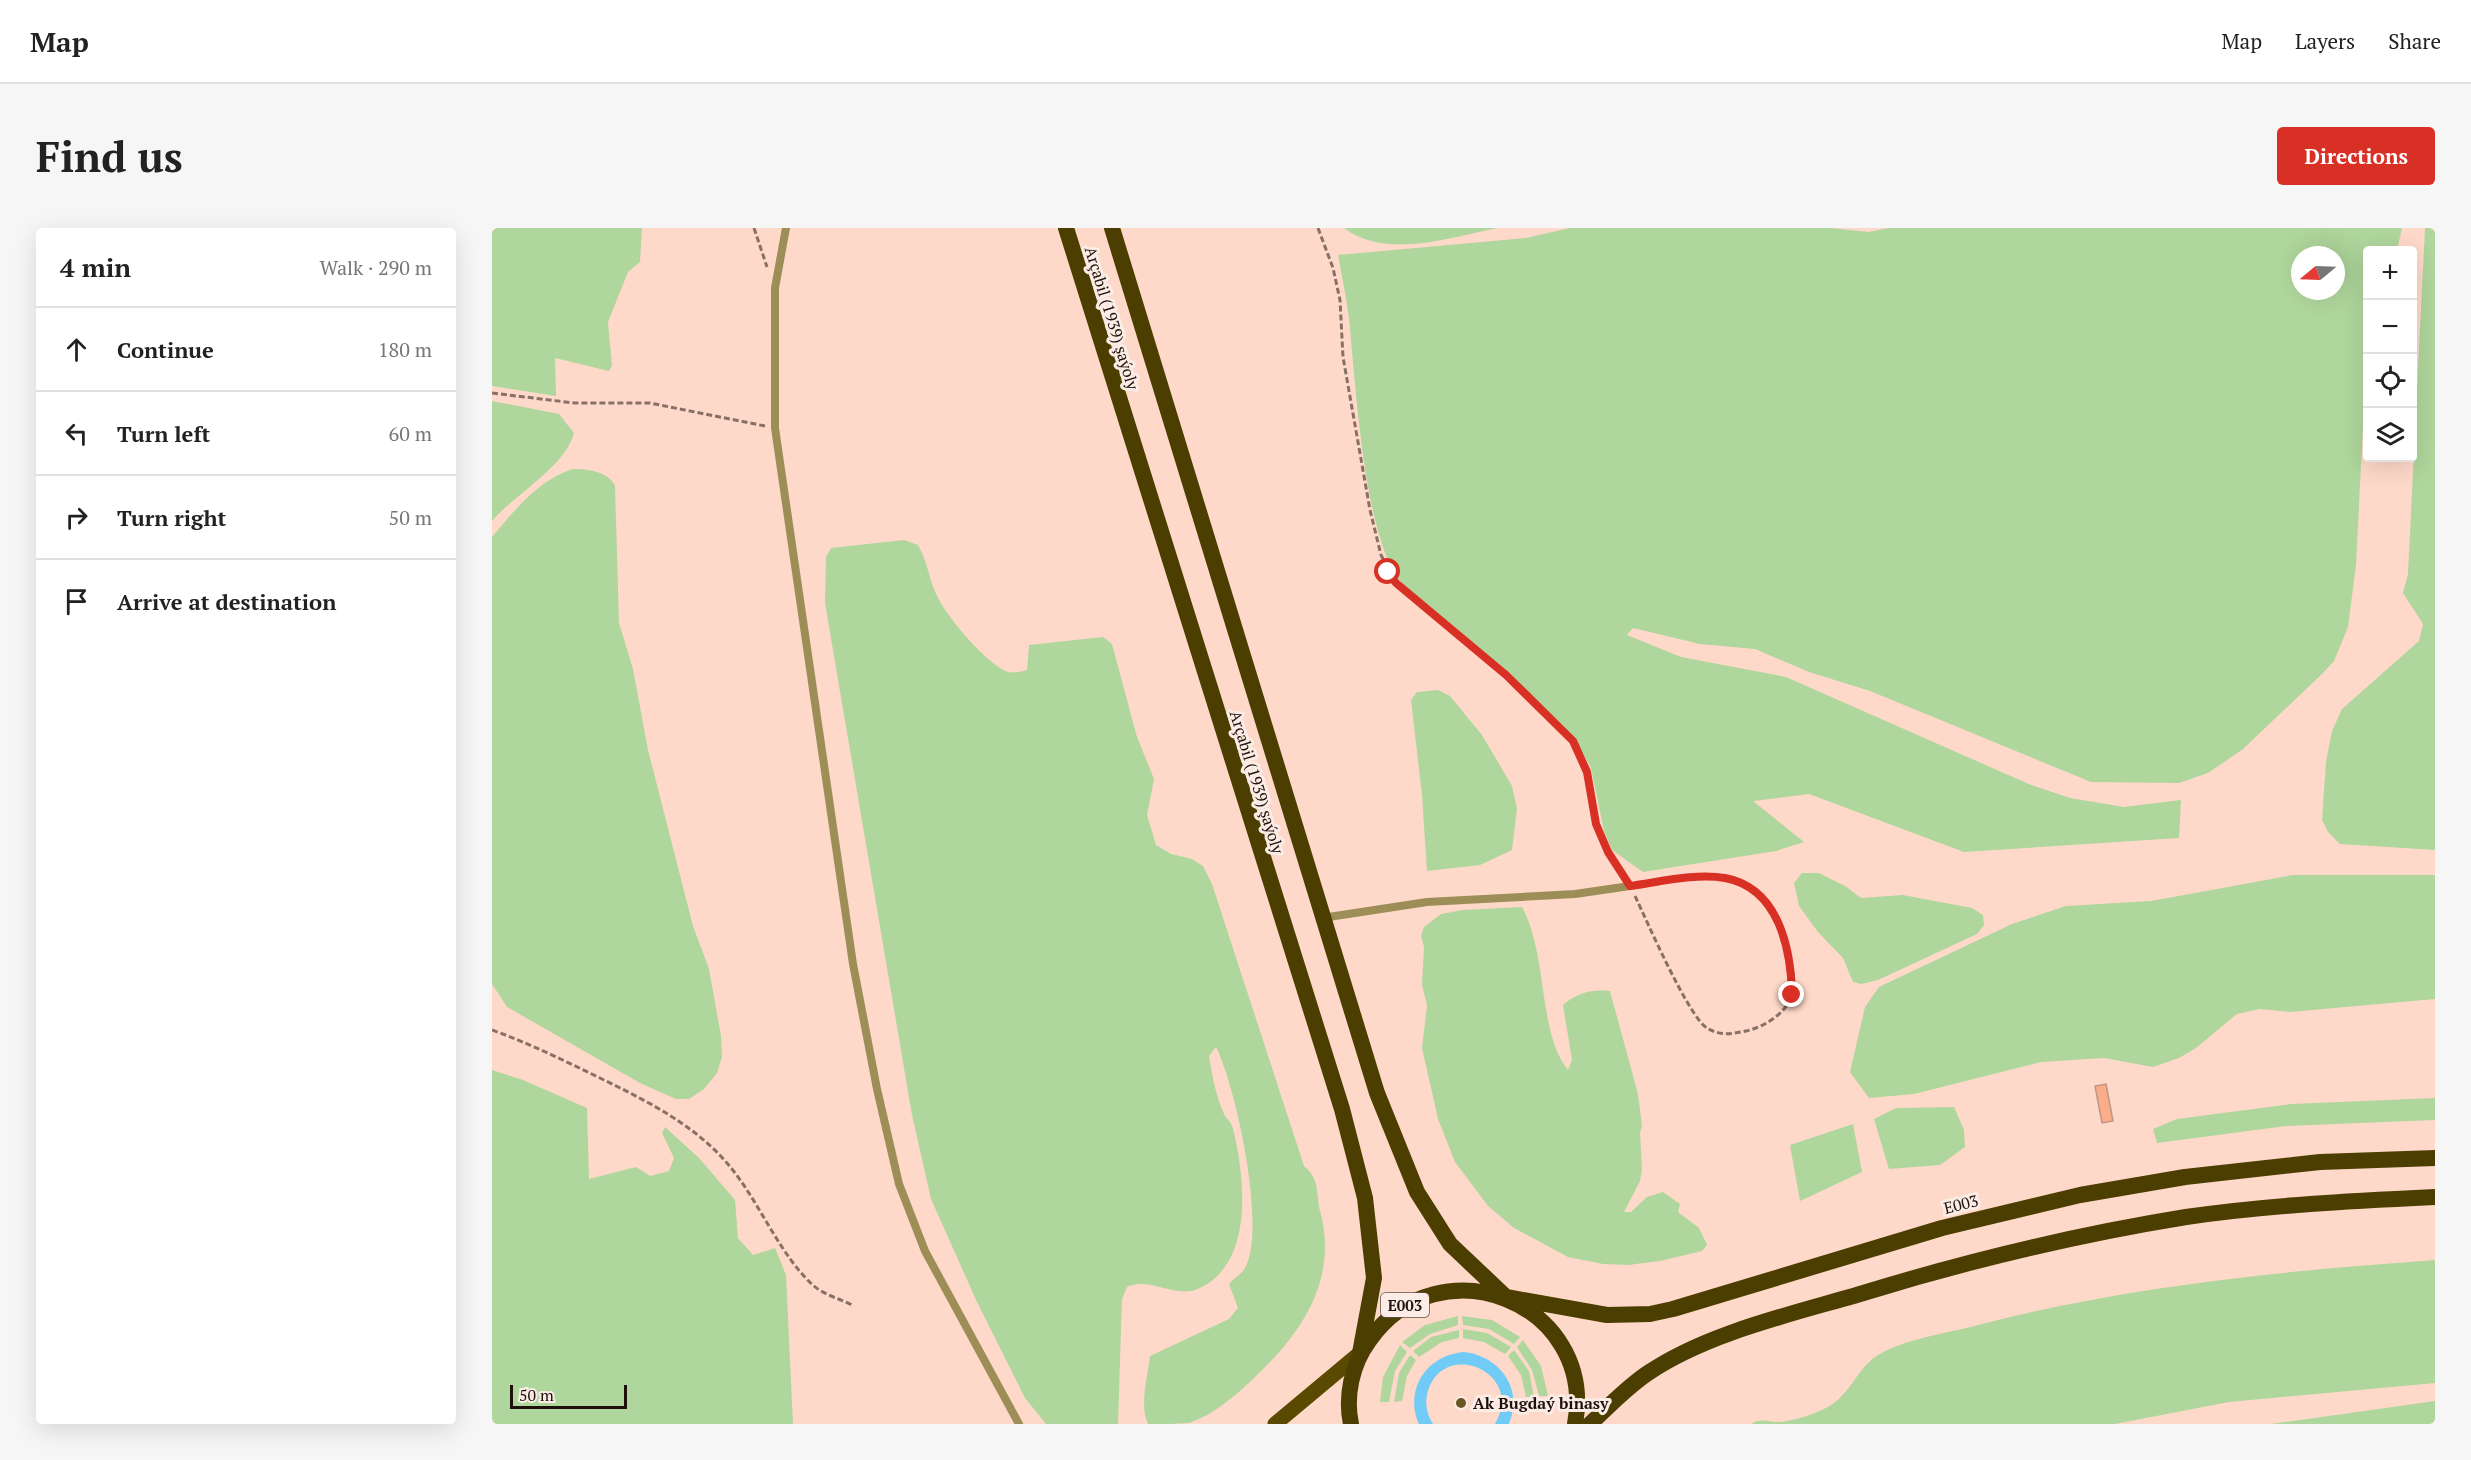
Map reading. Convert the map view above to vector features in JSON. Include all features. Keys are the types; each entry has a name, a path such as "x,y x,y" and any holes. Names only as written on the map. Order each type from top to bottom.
{"highway":[{"name":"Arçabil (1939) şaýoly","path":"1066,228 1342,1109 1365,1198 1374,1278 1360,1353"},
{"name":"Arçabil (1939) şaýoly","path":"1112,228 1321,918 1377,1093 1418,1192 1450,1244 1506,1297"},
{"name":"E003","path":"1351,1424 1349,1414 1351,1383 1360,1353 1380,1325 1407,1304 1439,1292 1473,1289 1588,1313 1650,1314 1725,1294 1942,1228 2080,1195 2185,1177 2309,1164 2435,1158"},
{"path":"1590,1424 1647,1373 1687,1351 1747,1329 1951,1267 2089,1234 2189,1217 2322,1203 2435,1197"},
{"name":"E003","path":"1506,1297 1536,1315 1559,1341 1574,1373 1578,1407 1575,1424"}],"main road":[{"path":"1275,1424 1360,1353"}],"lane":[{"path":"786,228 775,288 776,428 853,964 899,1184 925,1251 1019,1424"},
{"path":"1321,918 1427,902 1575,894 1630,886"}],"path":[{"path":"754,228 759,248 775,288"},
{"path":"1318,228 1333,268 1340,300 1348,387 1370,510 1388,572 1396,583 1506,675 1573,741 1587,772 1596,824 1608,852 1630,886 1691,1010 1706,1028 1728,1035 1754,1029 1782,1012 1792,995 1791,964 1776,917 1762,896 1747,885 1726,878 1703,877 1630,886"},
{"path":"492,393 574,403 650,403 776,428"},
{"path":"492,1030 561,1058 639,1096 688,1127 711,1146 744,1184 796,1265 814,1287 854,1306"}],"green space":[{"path":"492,228 642,228 640,262 628,272 608,322 612,366 609,371 555,358 556,396 492,386"},
{"path":"1344,228 1498,228 1440,240 1399,244 1379,243 1361,238"},
{"path":"1570,228 1831,228 1868,232 1889,228 2402,228 2398,246 2363,246 2363,426 2356,565 2348,627 2334,661 2243,749 2208,773 2179,783 2091,782 1870,691 1809,672 1755,649 1700,644 1633,628 1627,635 1681,657 1786,677 2031,785 2070,798 2124,807 2181,800 2179,838 1964,852 1809,794 1753,801 1804,842 1776,851 1643,872 1612,850 1604,831 1591,768 1575,739 1505,670 1403,584 1390,564 1379,534 1370,498 1358,417 1349,318 1338,255 1526,238"},
{"path":"2425,228 2435,228 2435,850 2340,844 2328,832 2322,820 2326,762 2332,731 2342,709 2419,641 2423,624 2403,593 2408,574 2414,462 2417,462 2417,391"},
{"path":"492,401 559,414 574,433 561,457 492,521"},
{"path":"573,469 591,470 602,474 615,486 619,623 633,669 648,750 693,926 709,969 721,1036 722,1057 717,1073 704,1089 689,1099 676,1099 640,1083 507,1007 492,984 492,537 538,488"},
{"path":"904,540 918,545 935,592 943,607 974,646 1003,670 1020,672 1027,670 1029,645 1103,637 1112,644 1137,737 1154,779 1147,815 1156,845 1171,854 1192,859 1203,866 1212,884 1304,1166 1313,1176 1317,1187 1325,1236 1324,1260 1320,1283 1312,1304 1286,1343 1253,1379 1215,1410 1189,1423 1148,1424 1144,1399 1150,1356 1229,1319 1238,1308 1229,1284 1245,1268 1251,1249 1253,1223 1251,1191 1240,1124 1224,1066 1216,1047 1209,1056 1213,1078 1221,1107 1232,1127 1241,1170 1242,1216 1238,1238 1230,1258 1219,1274 1202,1287 1192,1291 1183,1291 1145,1284 1127,1287 1122,1299 1118,1424 1046,1424 1025,1398 977,1302 931,1199 912,1115 825,603 826,557 831,548"},
{"path":"1438,690 1450,696 1482,735 1512,786 1517,809 1512,850 1480,865 1427,871 1422,795 1411,700 1417,692"},
{"path":"1802,873 1819,873 1845,886 1861,898 1903,895 1972,908 1983,915 1984,925 1977,934 1878,980 1861,984 1853,982 1843,958 1818,932 1799,906 1794,883"},
{"path":"2293,875 2435,875 2435,999 2290,1012 2260,1009 2237,1014 2196,1048 2179,1058 2153,1067 2104,1058 2041,1062 1914,1094 1869,1098 1850,1072 1865,1007 1879,987 2012,924 2066,906 2151,901"},
{"path":"1522,907 1536,947 1552,1036 1558,1055 1568,1070 1572,1060 1563,1005 1585,993 1610,991 1638,1094 1642,1126 1640,1181 1624,1212 1631,1212 1647,1197 1663,1192 1680,1204 1678,1212 1699,1228 1707,1245 1702,1251 1660,1261 1628,1265 1603,1264 1568,1257 1514,1228 1488,1206 1455,1162 1438,1119 1422,1048 1427,1005 1422,985 1424,947 1421,936 1424,927 1441,914 1463,910"},
{"path":"492,1070 523,1080 587,1108 589,1179 636,1167 650,1176 669,1171 674,1158 662,1133 665,1127 699,1158 735,1200 738,1238 753,1255 775,1248 786,1275 793,1424 492,1424"},
{"path":"2435,1098 2435,1120 2286,1126 2157,1143 2153,1129 2177,1119 2291,1104"},
{"path":"1954,1107 1964,1130 1965,1147 1940,1165 1889,1169 1874,1119 1896,1108"},
{"path":"1853,1124 1862,1172 1800,1201 1790,1145"},
{"path":"2435,1260 2435,1383 2229,1402 2115,1424 1751,1424 1762,1421 1787,1421 1823,1410 1843,1395 1871,1360 1901,1344 2034,1311 2205,1282 2320,1269"},
{"path":"1458,1316 1458,1325 1430,1334 1410,1348 1402,1342 1425,1325"},
{"path":"1462,1316 1492,1320 1520,1337 1514,1344 1489,1329 1463,1325"},
{"path":"1463,1329 1487,1333 1511,1347 1505,1354 1484,1342 1463,1338"},
{"path":"1459,1330 1459,1338 1442,1342 1419,1357 1413,1351 1431,1337"},
{"path":"1523,1340 1541,1366 1548,1396 1539,1396 1532,1370 1517,1347"},
{"path":"1400,1345 1407,1352 1395,1371 1389,1402 1380,1402 1383,1377"},
{"path":"1514,1350 1529,1371 1534,1397 1526,1397 1521,1375 1508,1356"},
{"path":"1410,1355 1416,1360 1407,1376 1402,1401 1394,1402 1399,1373"},
{"path":"2435,1401 2435,1424 2271,1424"}],"water":[{"path":"1464,1352 1488,1360 1506,1376 1513,1399 1513,1411 1509,1424 1495,1424 1502,1406 1500,1390 1492,1378 1480,1369 1466,1365 1452,1366 1439,1373 1429,1388 1426,1402 1433,1424 1419,1424 1414,1398 1422,1376 1439,1360"}],"building":[{"path":"2106,1084 2113,1121 2102,1123 2095,1086"}],"place":[{"name":"Ak Bugdaý binasy","path":"1461,1403"}],"route":[{"path":"1388,572 1396,583 1506,675 1573,741 1587,772 1596,824 1608,852 1630,886 1703,877 1726,878 1747,885 1762,896 1776,917 1786,943 1791,964 1792,995"}]}
